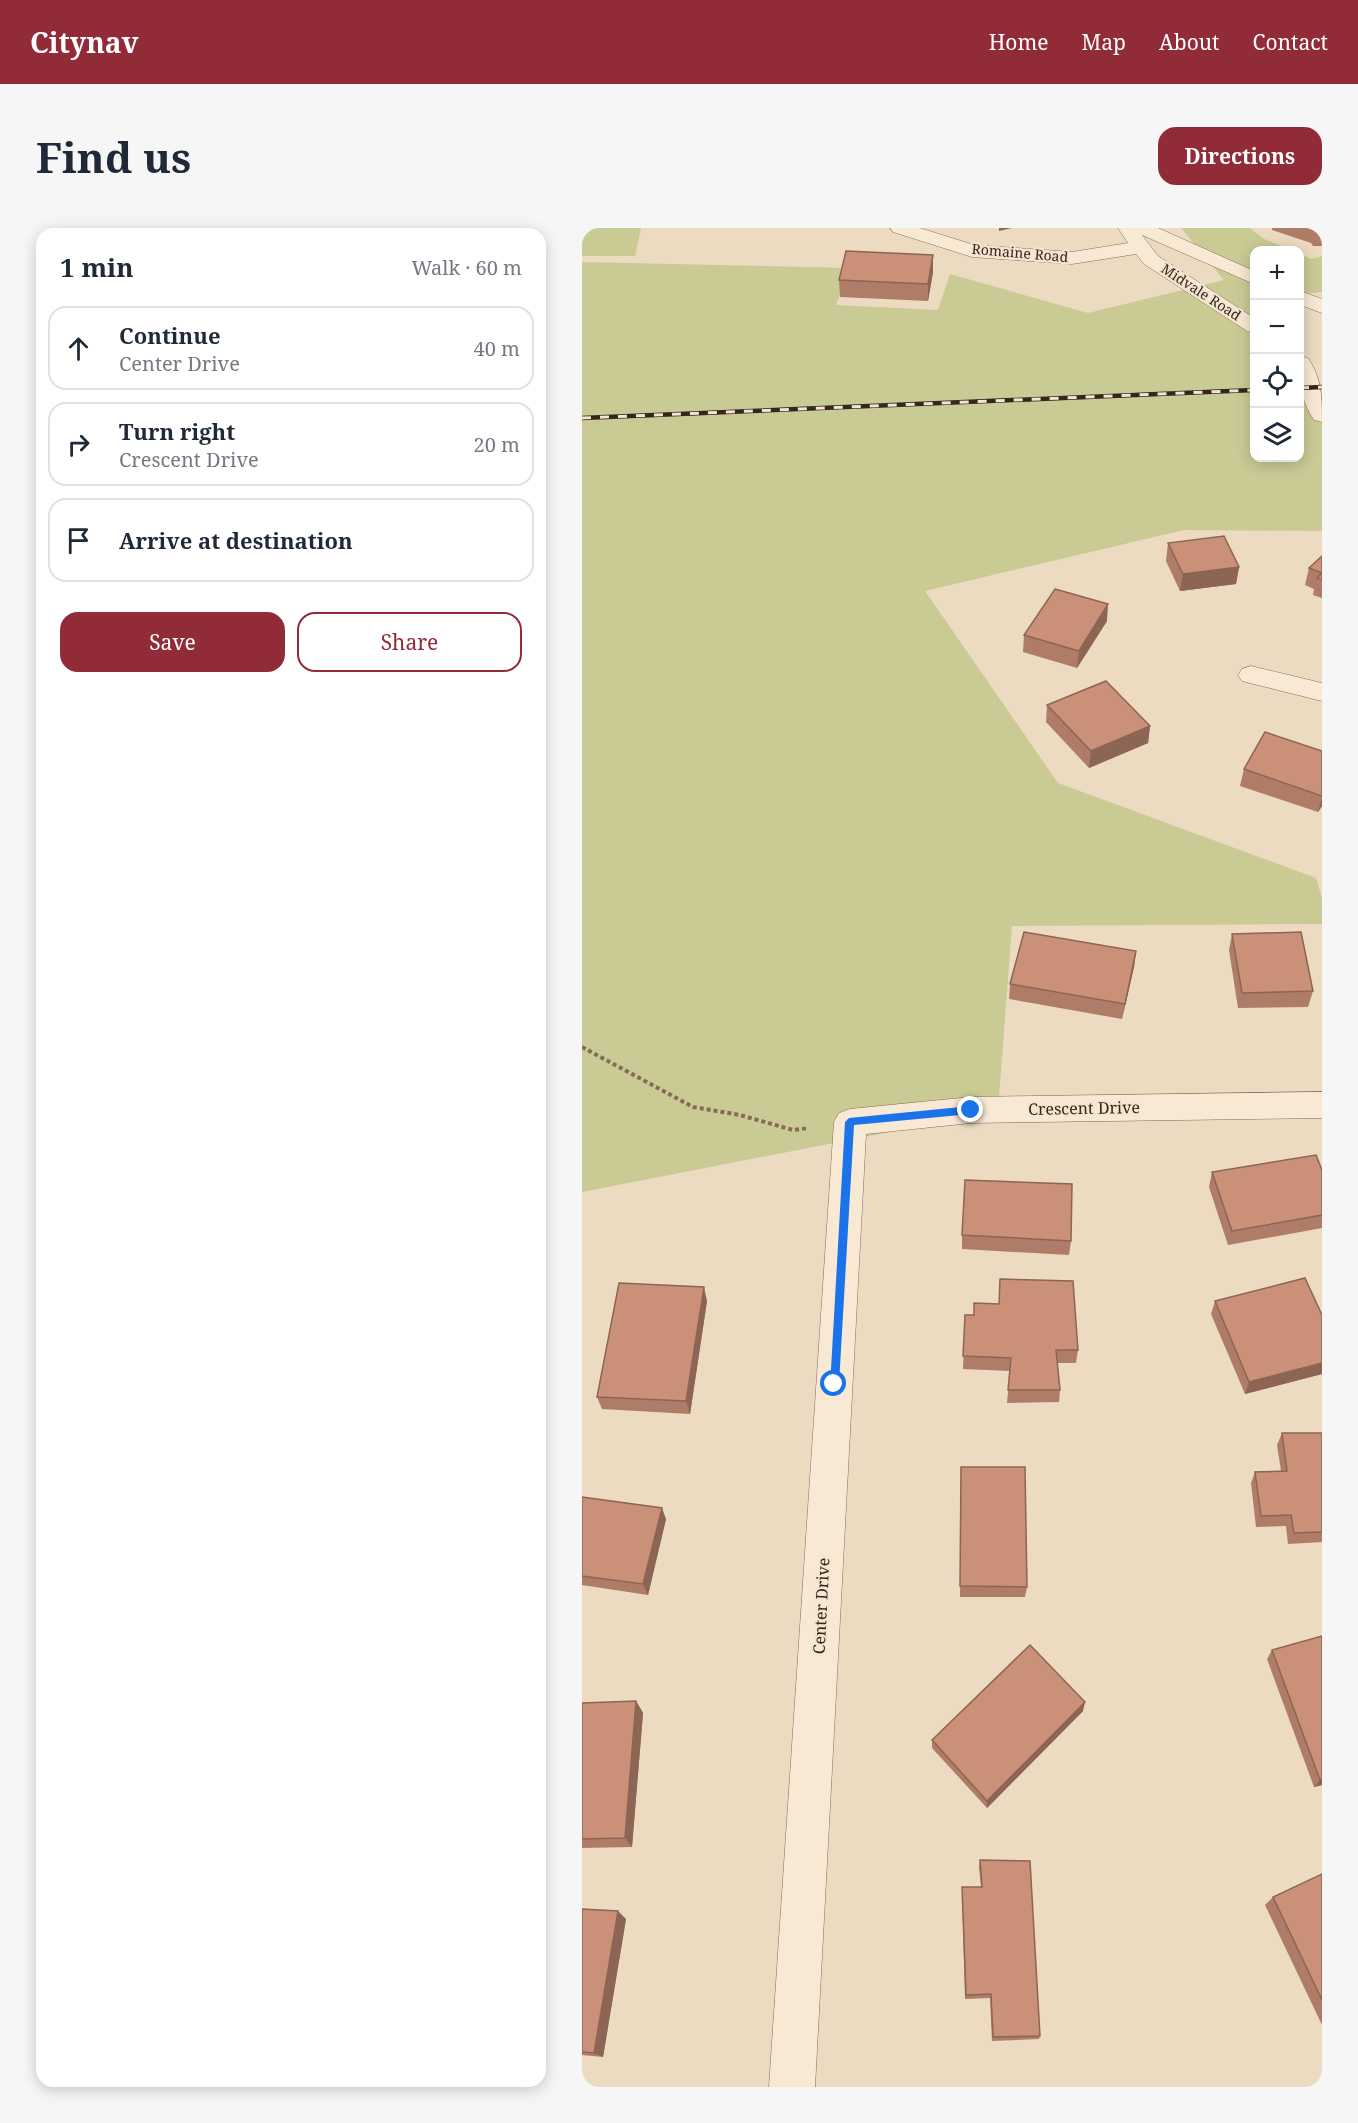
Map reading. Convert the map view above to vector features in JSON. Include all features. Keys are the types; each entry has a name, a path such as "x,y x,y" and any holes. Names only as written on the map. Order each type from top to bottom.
{"street":[{"name":"Romaine Road","path":"901,228 972,251 1060,258 1072,258 1141,237"},
{"name":"Midvale Road","path":"1126,228 1141,237 1151,260 1250,324"},
{"path":"1141,237 1250,277"},
{"path":"1304,299 1322,307"},
{"path":"1304,374 1322,415"},
{"path":"1251,675 1322,692"},
{"name":"Crescent Drive","path":"849,1123 971,1110 1322,1105"},
{"name":"Center Drive","path":"792,2087 849,1123"}],"path":[{"path":"582,1047 693,1107 740,1115 793,1130 849,1123"}],"green space":[{"path":"582,228 641,228 635,256 582,256"},
{"path":"1181,228 1250,228 1264,239 1282,246 1250,246 1250,462 1304,462 1304,394 1322,408 1322,531 1184,530 925,591 1058,783 1316,878 1322,898 1322,924 1012,926 998,1111 582,1192 582,262 849,268 836,305 938,310 950,274 1088,313 1224,280"},
{"path":"1304,256 1311,259 1322,256 1322,292 1304,294"}],"building":[{"path":"846,251 933,255 928,284 839,280"},
{"path":"1224,536 1239,567 1183,574 1168,543"},
{"path":"1322,556 1322,573 1309,568"},
{"path":"1055,589 1108,604 1079,651 1024,635"},
{"path":"1106,681 1150,726 1091,751 1047,705"},
{"path":"1265,732 1322,751 1322,796 1244,769"},
{"path":"1024,932 1136,951 1125,1004 1010,984"},
{"path":"1301,932 1313,991 1242,993 1232,934"},
{"path":"1316,1155 1322,1170 1322,1215 1232,1231 1212,1172"},
{"path":"965,1180 1072,1184 1071,1241 962,1235"},
{"path":"1305,1278 1322,1315 1322,1363 1249,1382 1215,1301"},
{"path":"1000,1279 1073,1281 1078,1350 1056,1350 1060,1390 1008,1390 1011,1358 963,1356 965,1315 974,1315 974,1303 999,1304"},
{"path":"619,1283 704,1287 686,1401 597,1397"},
{"path":"1282,1433 1322,1433 1322,1532 1294,1533 1291,1515 1261,1516 1255,1472 1287,1471"},
{"path":"961,1467 1025,1467 1027,1587 960,1586"},
{"path":"582,1497 662,1508 643,1584 582,1576"},
{"path":"1322,1636 1322,1779 1320,1780 1272,1650"},
{"path":"1030,1645 1085,1702 987,1801 932,1740"},
{"path":"636,1701 625,1838 582,1839 582,1703"},
{"path":"980,1860 1030,1861 1040,2036 993,2037 991,1994 966,1995 962,1887 982,1887"},
{"path":"1322,1874 1322,2000 1273,1897"},
{"path":"582,1909 618,1911 594,2053 582,2052"}],"railway":[{"path":"1304,388 1322,387"},
{"path":"582,418 1250,390"}],"route":[{"path":"834,1384 849,1122 971,1110"}]}
